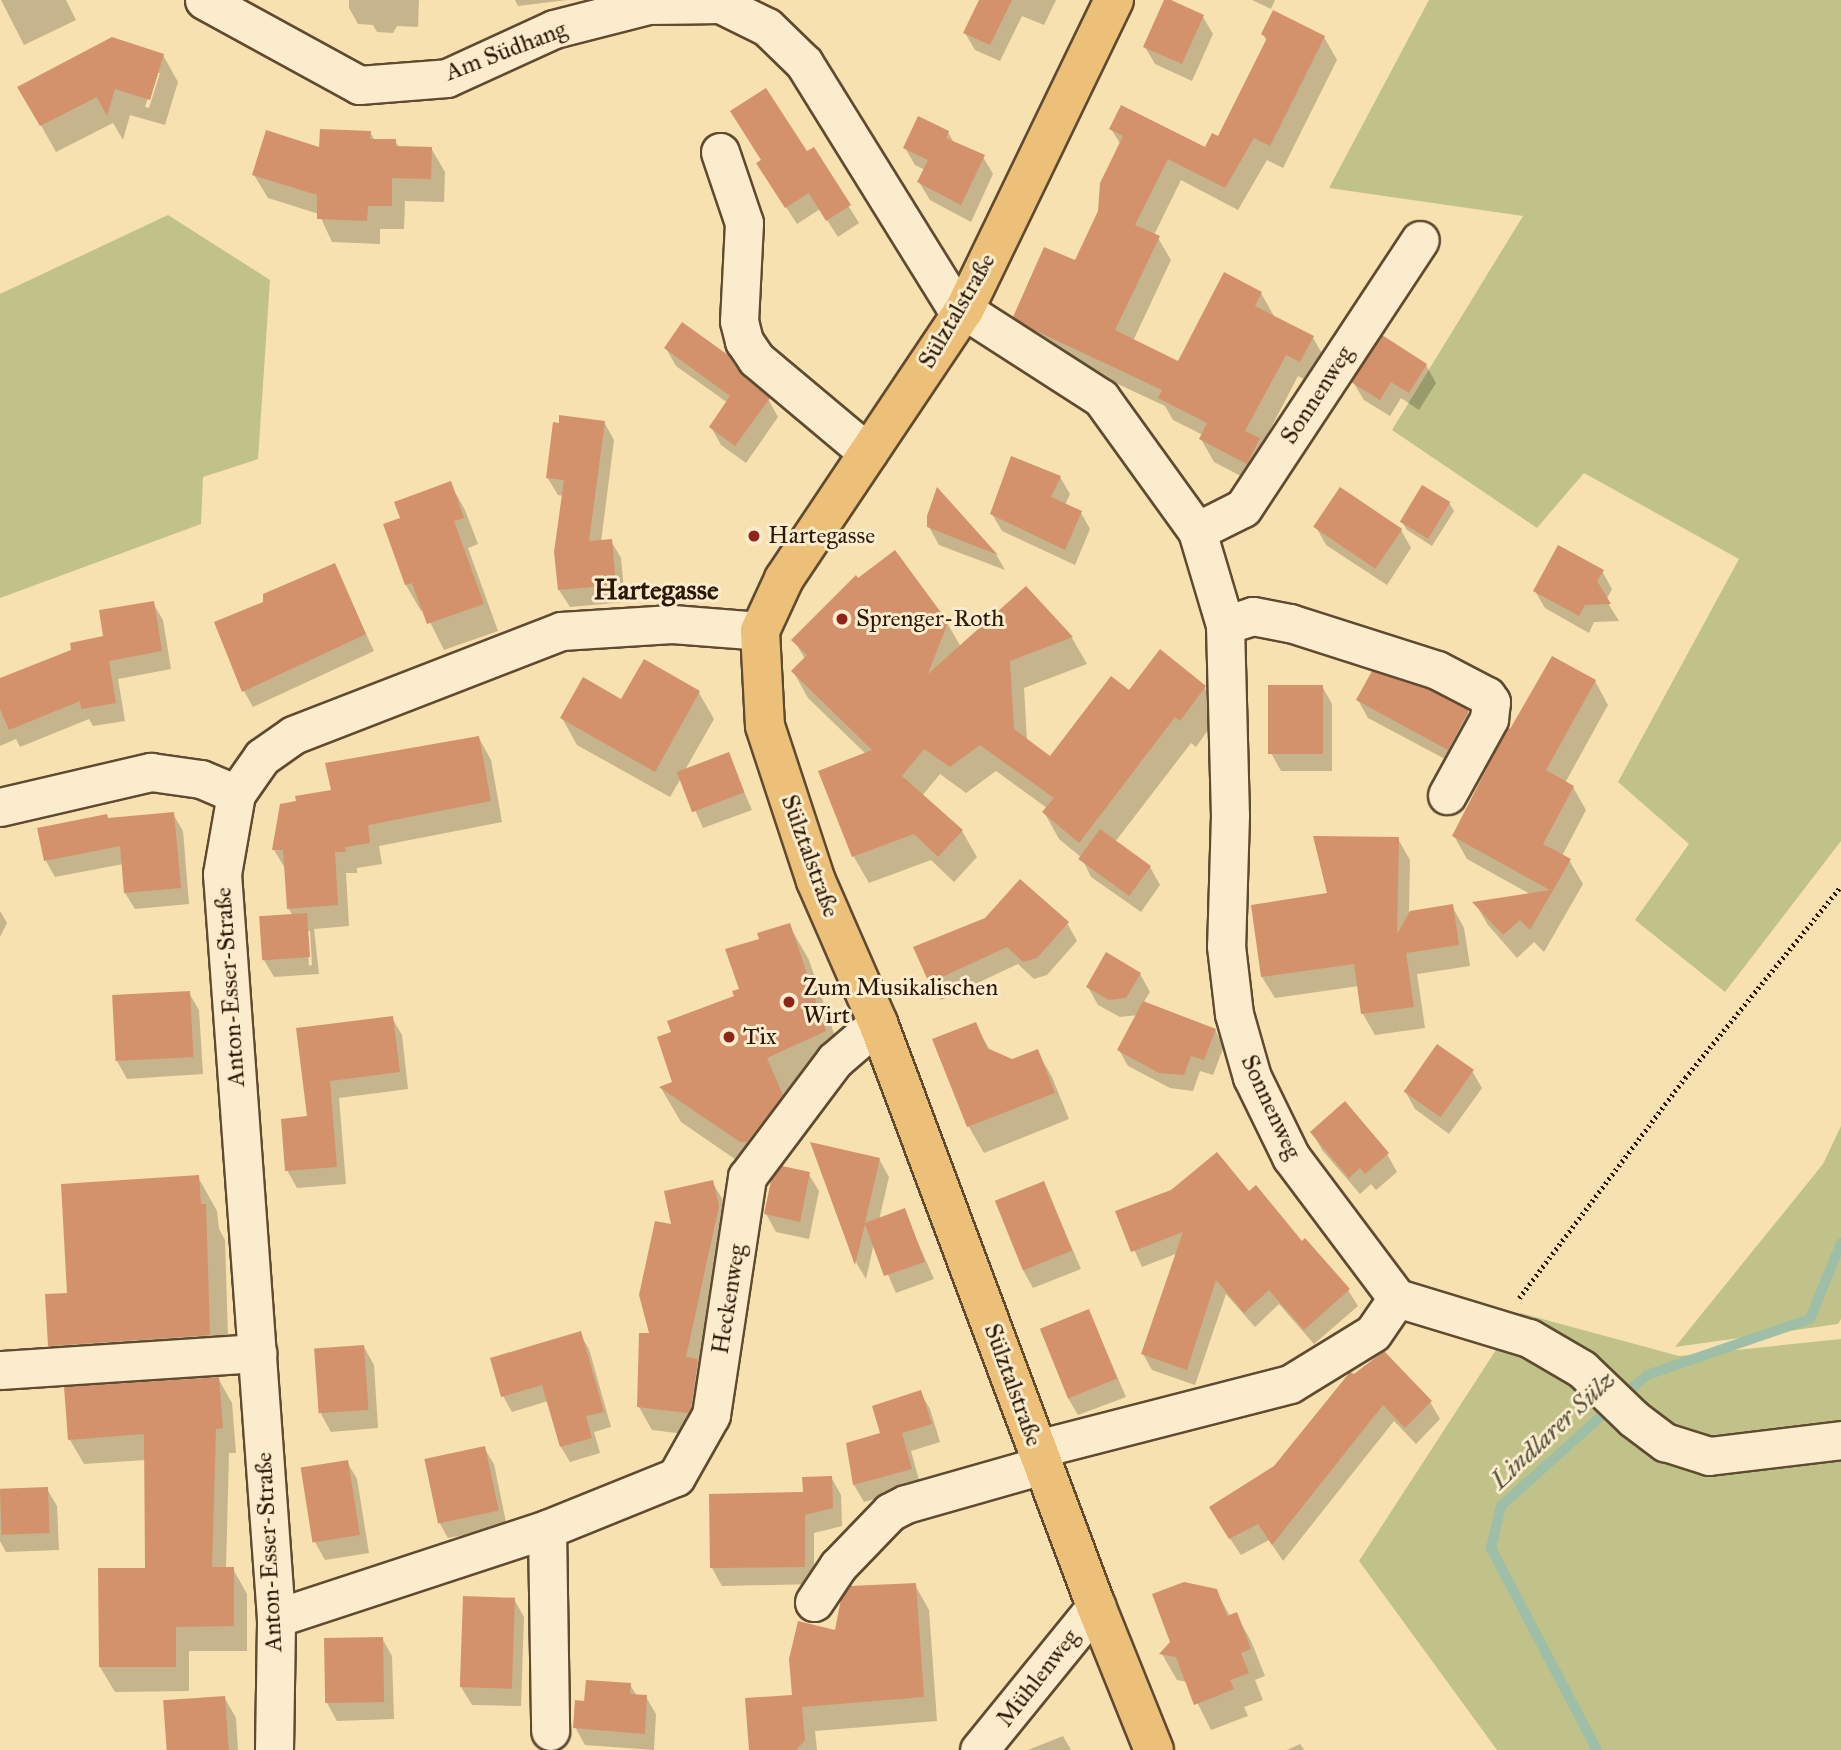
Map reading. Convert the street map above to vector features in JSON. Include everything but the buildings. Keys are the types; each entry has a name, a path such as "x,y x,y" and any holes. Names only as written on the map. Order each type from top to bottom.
{"main road":[{"name":"Sülztalstraße","path":"1114,0 962,313 784,579 760,632 765,726 816,881 878,1023 1096,1605 1154,1750"}],"street":[{"name":"Am Südhang","path":"204,0 359,85 447,78 554,30 648,5 720,4 767,27 804,63 962,313"},
{"path":"720,152 744,223 739,321 744,341 756,359 868,453"},
{"name":"Sonnenweg","path":"1196,531 1243,508 1420,240"},
{"name":"Sonnenweg","path":"962,313 1101,398 1196,531 1225,625 1230,815 1226,946 1234,1014 1252,1077 1291,1157 1396,1298"},
{"path":"1225,625 1253,616 1290,623 1437,670 1487,696 1491,702 1489,719 1447,795"},
{"name":"Anton-Esser-Straße","path":"274,1750 276,1618 222,874 236,793 261,757 293,735 561,631 672,624 760,632"},
{"path":"0,807 151,772 201,779 236,793"},
{"name":"Heckenweg","path":"276,1618 547,1529 677,1477 711,1415 747,1177 835,1060 878,1023"},
{"path":"814,1602 838,1566 890,1512 1040,1457 1290,1384 1373,1333 1396,1298 1529,1338 1582,1369 1634,1419 1665,1442 1709,1456 1841,1440"},
{"path":"0,1370 257,1353"},
{"path":"547,1529 550,1731"},
{"name":"Mühlenweg","path":"979,1750 1096,1605"}],"path":[{"path":"1497,1327 1685,1078 1841,886"}],"green space":[{"path":"1429,0 1841,0 1841,841 1725,992 1635,920 1689,844 1618,782 1739,559 1584,473 1537,528 1392,430 1523,216 1329,188"},
{"path":"168,215 270,280 258,459 203,477 201,524 0,598 0,294"},
{"path":"1841,1126 1841,1319 1838,1324 1675,1347 1823,1164"},
{"path":"1520,1313 1679,1356 1841,1339 1841,1750 1497,1750 1359,1561"}],"waterway":[{"name":"Lindlarer Sülz","path":"1597,1750 1491,1548 1501,1506 1647,1375 1810,1319 1841,1243"}],"place":[{"name":"Hartegasse","path":"754,536"},
{"name":"Sprenger-Roth","path":"842,619"},
{"name":"Zum Musikalischen Wirt","path":"789,1002"},
{"name":"Tix","path":"729,1037"}],"district":[{"name":"Hartegasse","path":"656,590"}]}
